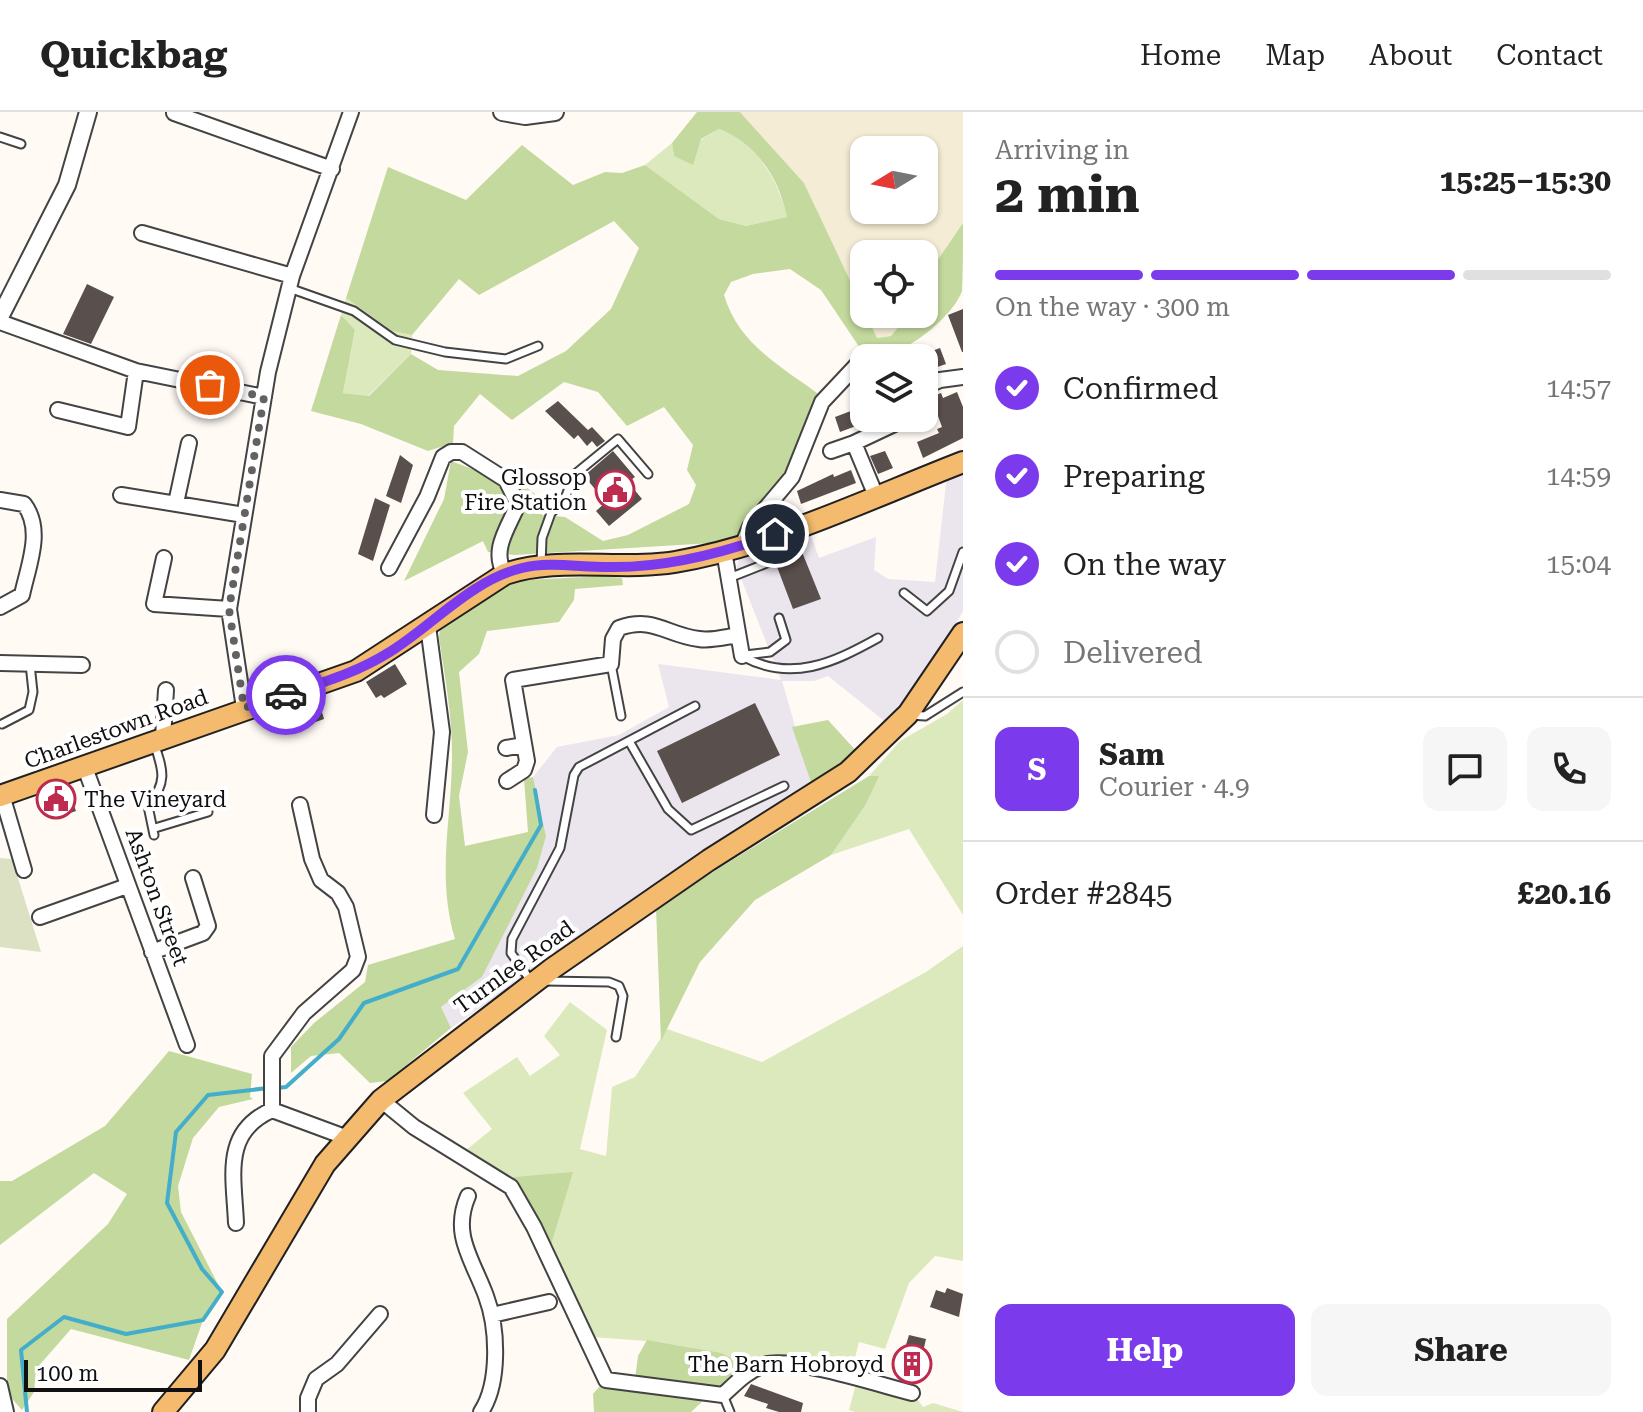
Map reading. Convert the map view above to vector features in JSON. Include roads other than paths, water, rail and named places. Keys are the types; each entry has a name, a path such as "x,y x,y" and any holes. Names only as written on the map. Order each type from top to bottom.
{"main road":[{"name":"Charlestown Road","path":"1,796 356,671 505,574 524,567 630,566 674,562 733,548 963,462"},
{"name":"Turnlee Road","path":"163,1412 215,1350 325,1164 345,1137 381,1100 536,980 709,860 848,772 908,714 963,633"}],"street":[{"path":"88,112 67,185 0,320 136,371 264,397"},
{"path":"244,708 229,609 264,397 290,282 351,112"},
{"path":"502,112 525,116 555,112"},
{"path":"174,113 332,169"},
{"path":"142,233 290,282"},
{"path":"58,410 128,427 136,371"},
{"path":"742,656 729,578 733,548 792,477 822,402 850,372"},
{"path":"938,381 963,377"},
{"path":"831,451 877,432"},
{"path":"176,503 189,443"},
{"path":"854,443 876,496"},
{"path":"389,568 427,497 443,457 451,452 462,452 506,480 518,504 498,547 498,560 505,574"},
{"path":"121,495 244,515"},
{"path":"0,500 24,504 33,516 35,531 22,595 0,607"},
{"path":"164,558 154,604 229,609"},
{"path":"507,781 524,770 527,761 513,680 611,664 613,639 619,628 630,624 645,622 696,639 738,635"},
{"path":"428,626 442,732 434,815"},
{"path":"0,663 82,665"},
{"path":"158,739 166,690"},
{"path":"506,748 524,745"},
{"name":"Ashton Street","path":"84,765 187,1045"},
{"path":"1,796 24,870"},
{"path":"271,1104 269,1074 272,1056 304,1013 353,970 358,957 346,907 338,893 321,880 312,859 300,805"},
{"path":"152,952 203,933 208,926 193,878"},
{"path":"40,917 127,886"},
{"path":"381,1100 414,1127 511,1187 534,1227 606,1380 723,1395 747,1373 767,1364 828,1372 912,1393"},
{"path":"271,1104 345,1137"},
{"path":"236,1223 234,1145 251,1120 271,1104"},
{"path":"468,1196 461,1212 460,1231 492,1315 493,1384 481,1412"},
{"path":"492,1315 549,1302"},
{"path":"308,1412 308,1398 316,1379 337,1364 380,1314"},
{"path":"0,1386 6,1412"}],"lane":[{"path":"0,137 21,144"},
{"path":"290,282 354,311 395,340 445,352 506,359 538,346"},
{"path":"541,567 542,538 546,525 551,513 564,501 574,475 618,439 648,474"},
{"path":"904,593 927,611 949,591 963,552"},
{"path":"729,578 767,563"},
{"path":"742,656 770,652 786,640 779,618"},
{"path":"742,656 763,667 776,669 833,663 878,638"},
{"path":"2,724 29,710 33,692 30,664"},
{"path":"611,664 621,716"},
{"path":"908,714 925,716 963,692"},
{"path":"616,1037 623,996 619,986 609,982 552,984 536,980 511,953 512,939 560,848 574,775 579,767 695,706"},
{"path":"158,739 162,766 161,790 148,806 155,832 208,812"},
{"path":"629,741 668,809 691,830 784,786"},
{"path":"723,1395 730,1412"}],"waterway":[{"path":"277,1088 286,1087 339,1039 364,1003 458,969 541,825 535,790"},
{"path":"27,1412 21,1350 64,1317 126,1334 203,1320 222,1292 202,1269 167,1203 176,1132 208,1095 268,1088"}],"place":[{"name":"Glossop Fire Station","path":"615,490"},
{"name":"The Vineyard","path":"56,799"},
{"name":"The Barn Hobroyd","path":"912,1364"}]}
